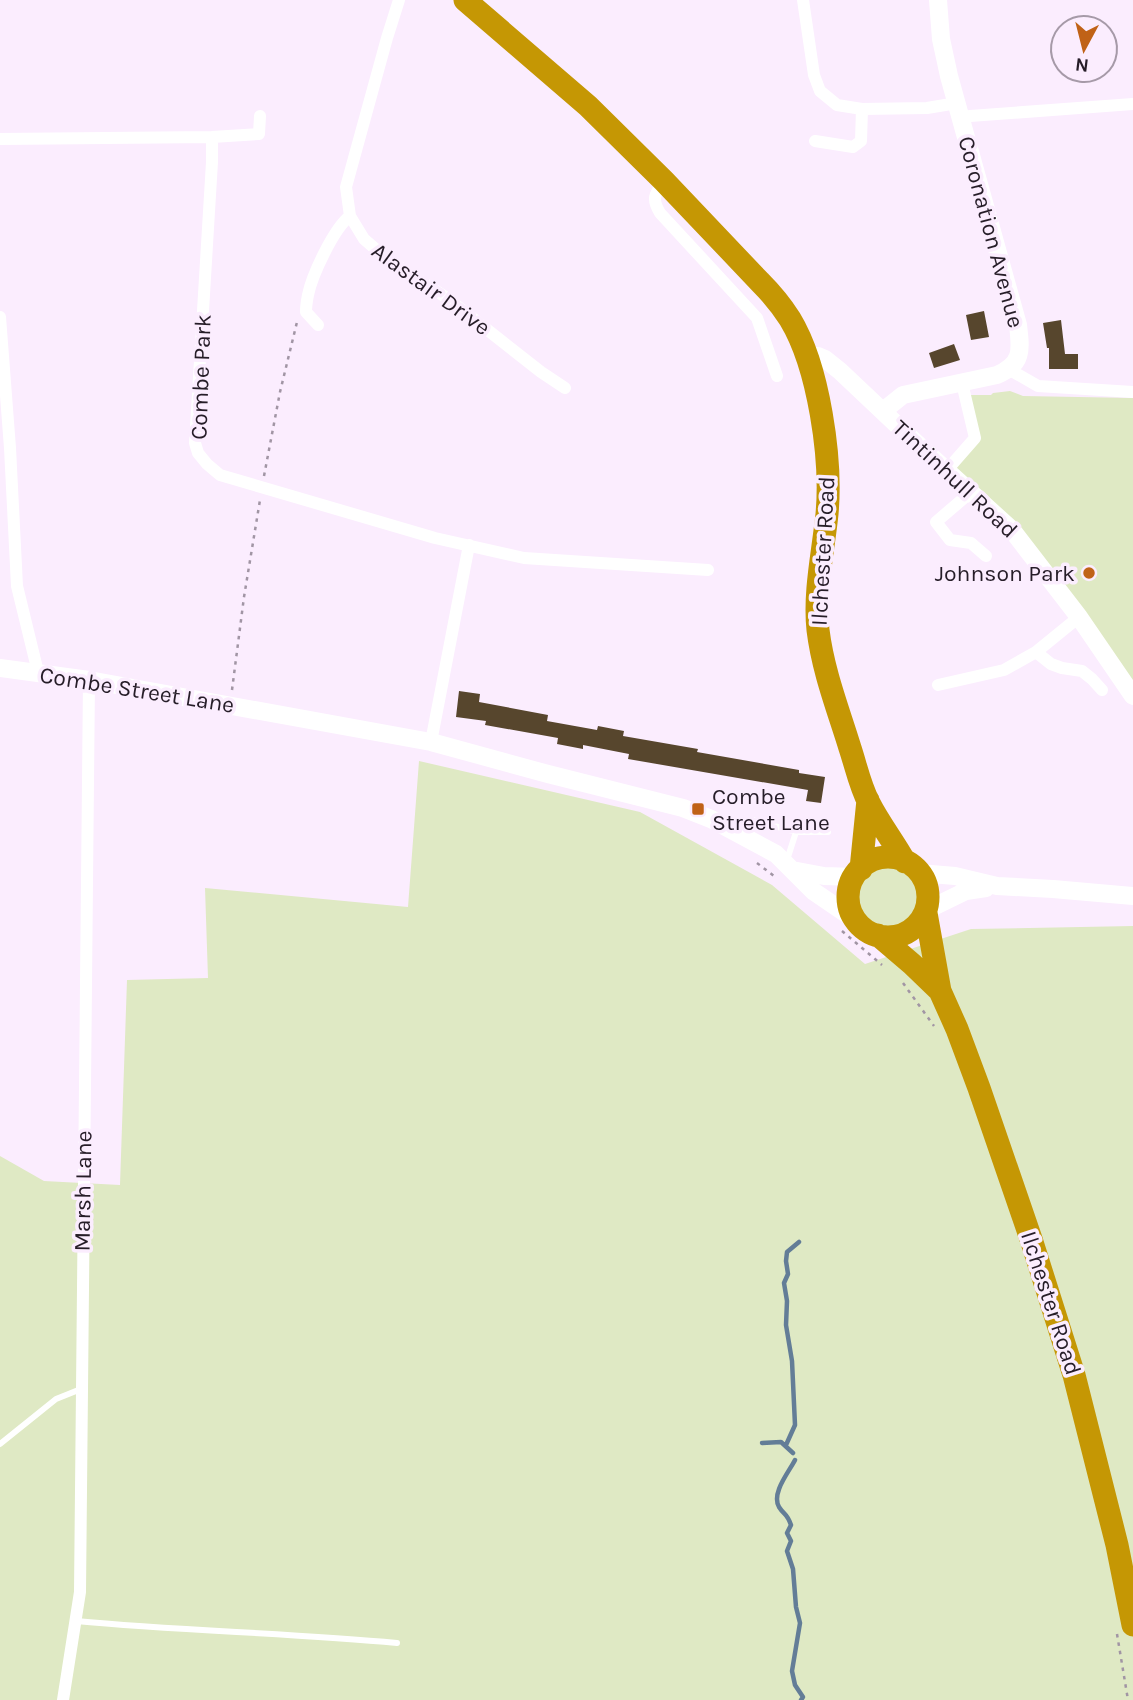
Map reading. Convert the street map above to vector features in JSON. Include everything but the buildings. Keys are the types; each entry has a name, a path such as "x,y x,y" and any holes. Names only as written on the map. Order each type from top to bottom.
{"highway":[{"name":"Ilchester Road","path":"465,0 588,106 664,181 774,297 790,320 806,356 820,412 828,478 818,600 819,635 829,683 868,800 912,867"},
{"name":"Ilchester Road","path":"858,873 868,800"},
{"path":"885,857 912,867 927,887 927,912 919,923 905,934 878,935 848,925 850,888 858,873 871,861 885,857"},
{"name":"Ilchester Road","path":"927,912 940,990 979,1088 1074,1375 1114,1532 1125,1629"},
{"name":"Ilchester Road","path":"878,935 940,990"}],"street":[{"path":"318,325 306,312 308,293 342,222 350,216 346,187 399,0"},
{"path":"803,0 814,75 820,91 837,105 862,109 927,108 959,111 970,116 1133,104"},
{"name":"Coronation Avenue","path":"938,0 942,39 959,111 1018,325 1018,358 1010,370"},
{"path":"815,141 853,147 861,141 862,109"},
{"path":"0,139 260,134 260,116"},
{"name":"Combe Park","path":"212,137 195,443 198,453 207,464 220,475 262,488 435,538 524,558 708,570"},
{"path":"664,181 655,194 654,204 757,318 777,376"},
{"name":"Alastair Drive","path":"350,216 364,239 387,259 447,298 565,388"},
{"path":"0,317 5,449 17,586 36,664 35,673"},
{"name":"Tintinhull Road","path":"806,356 818,356 841,370 1012,530 1079,617 1133,696"},
{"path":"883,411 903,395 1010,370 1038,386 1133,392"},
{"path":"947,470 975,438 962,383"},
{"path":"971,492 936,522 950,540 971,543 986,556"},
{"path":"431,742 469,545"},
{"path":"937,685 1004,670 1036,652 1079,617"},
{"path":"1036,652 1051,664 1082,671 1102,690"},
{"name":"Combe Street Lane","path":"0,667 89,680 431,742 683,808 737,832 776,855 784,871 813,891 848,925"},
{"name":"Marsh Lane","path":"63,1700 80,1592 89,680"},
{"path":"912,867 997,886 1133,896"},
{"name":"Combe Street Lane","path":"784,871 824,876 858,873"},
{"path":"927,912 966,891 997,886"}],"lane":[{"path":"749,819 796,832 828,832"},
{"path":"784,871 796,832"},
{"path":"0,1444 56,1399 83,1388"},
{"path":"76,1621 397,1643"}],"path":[{"path":"230,705 244,597 280,392 299,317 306,312"},
{"path":"754,860 784,871"},
{"path":"848,925 886,968"},
{"path":"903,982 935,1027"},
{"path":"1125,1629 1128,1700"}],"green space":[{"name":"Johnson Park","path":"1010,391 1023,396 1133,398 1133,694 1079,617 947,470 975,438 965,395 991,395"},
{"path":"419,761 640,812 772,885 865,964 971,929 1133,926 1133,1700 0,1700 0,1156 44,1181 120,1185 127,980 208,978 205,888 408,907"},
{"path":"888,867 900,869 910,876 917,886 917,910 910,920 900,927 888,929 876,927 866,920 859,910 857,898 859,886 866,876 876,869"}],"waterway":[{"path":"786,1445 795,1425 784,1283 788,1274 787,1252 799,1242"},
{"path":"762,1443 781,1442 793,1453"},
{"path":"795,1460 779,1489 777,1501 791,1525 787,1533 791,1541 787,1551 793,1569 800,1623 792,1671 795,1685 803,1697 801,1700"}],"place":[{"name":"Johnson Park","path":"1089,573"},
{"name":"Combe Street Lane","path":"698,809"}]}
